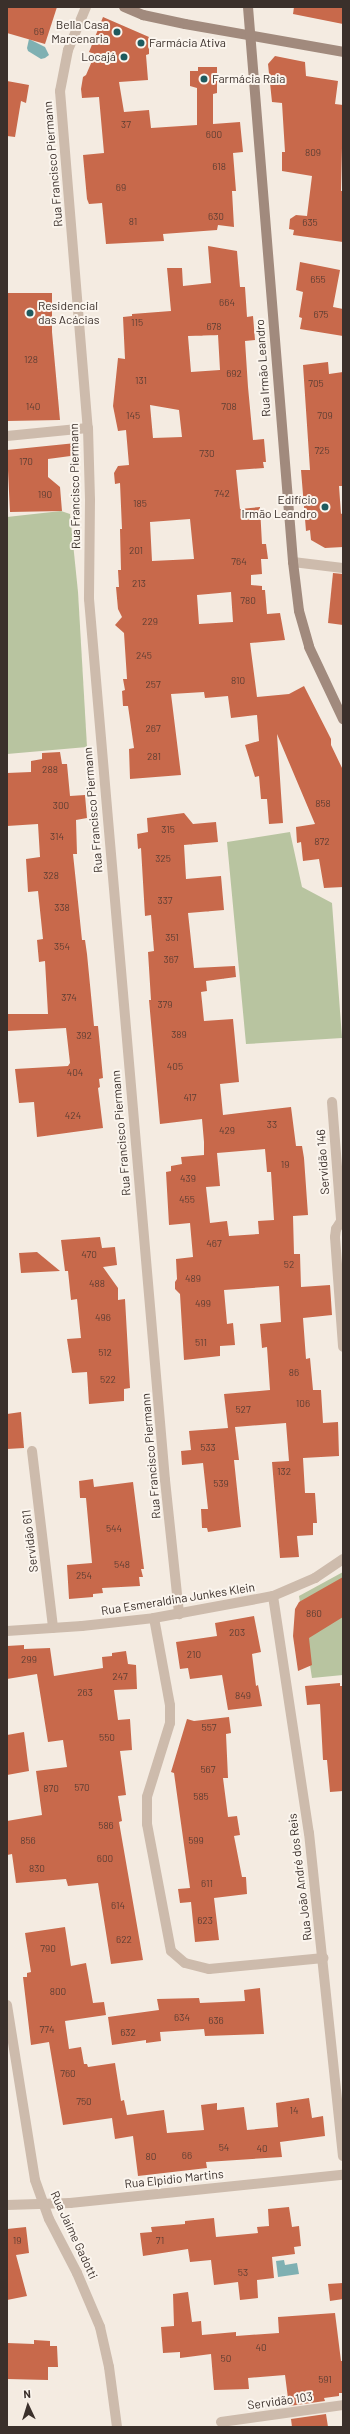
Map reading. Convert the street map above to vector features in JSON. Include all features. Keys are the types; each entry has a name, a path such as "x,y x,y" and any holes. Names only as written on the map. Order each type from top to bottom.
{"street":[{"name":"Rua Francisco Piermann","path":"86,7 68,50 60,91 88,428 90,500 89,599 94,672 165,1480 179,1614"},
{"path":"124,7 143,15 343,52"},
{"name":"Rua Irmão Leandro","path":"248,7 293,562 299,611 309,647 343,718"},
{"path":"7,436 88,428"},
{"path":"293,562 343,568"},
{"name":"Servidão 146","path":"332,1102 342,1219"},
{"path":"342,1219 335,1238 343,1347"},
{"name":"Servidão 611","path":"32,1451 53,1628"},
{"name":"Rua Esmeraldina Junkes Klein","path":"7,1631 154,1618 274,1596 314,1578 343,1560"},
{"name":"Rua João André dos Reis","path":"274,1596 309,1833 343,2156"},
{"path":"154,1618 170,1705 170,1723 147,1797 147,1824 171,1951 185,1963 210,1969 323,1958"},
{"name":"Rua Jaime Gadotti","path":"7,2005 35,2180 43,2204 77,2273 100,2327 109,2367 117,2427"},
{"name":"Rua Elpidio Martins","path":"7,2206 43,2204 343,2175"},
{"name":"Servidão 103","path":"221,2422 343,2405"}],"green space":[{"path":"61,511 70,514 78,592 87,747 7,754 7,517"},
{"path":"290,832 302,887 332,903 342,1038 246,1044 227,842"},
{"path":"343,1572 343,1675 312,1678 299,1596"}],"water":[{"path":"29,39 45,47 49,55 41,59 28,51 27,48"},
{"path":"284,2260 285,2265 297,2263 299,2274 278,2277 276,2261"}],"building":[{"path":"7,7 57,7 45,44 7,33"},
{"path":"294,7 343,7 343,24 293,14"},
{"path":"103,17 149,37 149,54 146,55 148,80 119,82 124,112 149,110 151,128 197,125 197,88 190,86 190,71 198,71 198,67 217,67 217,93 213,94 213,124 240,122 243,152 233,153 236,191 232,191 234,227 218,225 217,230 163,234 164,241 106,244 102,203 89,204 87,199 83,155 104,153 99,97 82,98 81,89 83,77 86,75 95,54 89,52"},
{"path":"275,56 305,62 306,76 338,81 335,104 343,105 341,191 343,191 343,242 293,235 294,230 289,229 290,219 296,215 307,216 312,176 282,171 282,152 285,152 282,103 272,102 268,64"},
{"path":"7,81 29,85 26,103 21,101 15,137 7,136"},
{"path":"208,246 237,251 240,287 245,287 247,317 253,316 255,340 245,341 253,440 264,439 266,462 263,462 264,468 236,470 240,509 260,507 262,544 266,544 268,559 261,559 262,574 251,575 251,585 262,586 262,590 265,590 267,614 280,613 285,640 250,643 257,697 289,694 304,686 331,739 331,745 343,770 343,887 324,888 319,859 303,861 301,842 297,843 296,827 315,824 277,734 283,823 269,824 267,799 261,799 259,776 255,777 245,745 259,741 257,715 231,718 228,696 205,698 204,692 171,694 181,775 130,779 129,749 134,748 128,706 123,706 122,691 125,690 123,679 127,679 124,633 115,625 122,617 118,609 116,587 119,587 118,570 121,570 120,529 122,529 120,483 115,484 114,473 118,466 129,465 126,430 118,431 113,406 118,358 125,359 123,317 132,316 132,314 171,311 167,268 182,268 183,286 211,283","holes":["218,335 220,370 191,372 188,336","150,405 179,410 182,437 153,438","190,519 194,559 152,561 150,522","231,592 233,622 199,624 197,595"]},
{"path":"300,262 340,270 333,307 343,309 343,336 300,329 302,318 299,317 303,292 296,290"},
{"path":"7,293 52,293 52,332 60,420 7,421"},
{"path":"328,362 329,374 343,372 343,486 339,486 341,514 343,513 343,547 325,548 311,540 310,530 306,531 301,470 310,470 303,365"},
{"path":"76,443 78,455 48,459 48,477 60,487 62,511 10,512 7,450"},
{"path":"333,573 343,574 343,625 328,623"},
{"path":"60,752 62,764 67,764 70,796 85,795 87,818 76,820 77,854 73,854 82,940 85,940 87,954 94,1026 98,1026 103,1078 99,1079 100,1087 98,1088 103,1128 37,1137 34,1102 19,1103 15,1069 68,1066 70,1063 66,1028 7,1031 7,1014 48,1014 45,961 39,962 37,940 43,939 38,891 28,892 26,859 40,857 38,824 7,826 7,773 31,772 31,761 42,759 42,753"},
{"path":"184,813 193,824 216,822 218,842 184,845 186,879 221,876 224,910 188,913 194,968 235,966 236,977 206,981 207,991 201,992 204,1021 233,1019 239,1082 220,1084 223,1115 291,1107 296,1146 302,1146 308,1215 293,1216 294,1254 300,1254 301,1287 330,1285 332,1315 303,1318 306,1359 310,1358 313,1390 321,1390 323,1423 338,1422 339,1456 303,1458 305,1493 315,1493 317,1523 313,1523 313,1535 297,1536 299,1557 280,1558 272,1462 289,1461 286,1423 235,1427 239,1460 234,1460 241,1527 208,1532 207,1528 202,1528 201,1509 208,1509 203,1463 182,1465 181,1451 191,1450 189,1431 228,1428 224,1394 270,1390 267,1347 262,1348 260,1324 281,1322 279,1286 224,1290 227,1324 233,1323 235,1345 220,1346 220,1356 184,1360 180,1294 175,1289 175,1282 177,1279 176,1259 193,1257 190,1223 169,1225 166,1172 171,1171 171,1166 182,1164 181,1157 204,1155 204,1142 202,1119 160,1124 149,1000 151,1000 148,952 154,951 151,915 145,916 141,848 138,849 137,834 148,832 147,818","holes":["265,1149 267,1172 271,1172 274,1220 258,1221 259,1234 229,1236 227,1221 210,1223 206,1187 220,1186 217,1153"]},
{"path":"100,1237 102,1248 115,1247 117,1265 103,1267 118,1288 118,1300 125,1299 130,1388 124,1389 124,1401 89,1404 87,1372 72,1373 67,1339 81,1338 77,1299 71,1300 68,1271 65,1271 61,1240"},
{"path":"37,1252 60,1271 21,1273 19,1253"},
{"path":"21,1412 24,1448 7,1449 7,1414"},
{"path":"93,1479 94,1487 133,1482 144,1569 141,1569 143,1577 139,1577 140,1586 102,1588 103,1593 93,1594 93,1597 69,1599 67,1565 92,1563 86,1498 80,1498 79,1481"},
{"path":"343,1577 343,1617 309,1638 312,1665 298,1671 293,1636 295,1609 299,1602"},
{"path":"254,1616 261,1652 252,1654 256,1686 258,1685 262,1706 228,1710 222,1675 190,1679 188,1668 180,1669 176,1642 217,1636 215,1623"},
{"path":"24,1645 24,1649 50,1648 54,1676 103,1668 102,1657 112,1656 112,1653 126,1651 128,1664 136,1665 137,1689 114,1690 118,1720 130,1719 132,1750 120,1751 126,1795 118,1796 122,1821 119,1822 143,1960 111,1964 98,1883 68,1886 66,1879 16,1883 12,1854 7,1855 7,1821 42,1815 36,1771 67,1767 63,1740 48,1742 37,1674 7,1679 7,1646"},
{"path":"340,1683 340,1686 343,1686 343,1791 330,1792 327,1760 323,1760 320,1704 307,1705 305,1686"},
{"path":"229,1717 231,1733 226,1734 228,1778 223,1778 228,1817 237,1816 240,1835 234,1836 242,1877 246,1877 247,1894 214,1898 219,1940 195,1942 191,1902 180,1903 178,1889 190,1888 174,1773 171,1772 187,1719 194,1721"},
{"path":"24,1732 29,1771 7,1775 7,1735"},
{"path":"65,1927 71,1966 86,1963 93,2003 104,2002 106,2015 65,2021 69,2049 81,2047 84,2064 87,2064 88,2067 115,2063 121,2101 124,2100 127,2115 164,2110 167,2133 204,2130 201,2105 217,2103 217,2110 244,2107 247,2130 278,2127 276,2103 309,2098 312,2118 323,2116 325,2136 280,2142 282,2157 206,2162 207,2168 138,2176 133,2136 115,2139 112,2118 63,2125 49,2042 31,2045 23,1977 27,1977 27,1973 31,1972 25,1933"},
{"path":"260,1988 264,2034 205,2036 204,2029 160,2032 161,2041 146,2043 146,2040 112,2045 108,2017 159,2010 157,1999 199,1998 200,2003 245,2001 244,1990"},
{"path":"289,2207 292,2227 299,2226 301,2246 294,2247 295,2254 272,2257 274,2278 257,2280 258,2298 240,2300 238,2282 214,2285 211,2260 190,2262 188,2249 143,2256 140,2233 152,2232 151,2227 185,2224 185,2221 214,2218 216,2237 258,2233 257,2227 269,2226 268,2209"},
{"path":"26,2227 29,2253 16,2255 27,2296 7,2300 7,2229"},
{"path":"343,2283 343,2299 330,2301 328,2284"},
{"path":"188,2292 192,2322 201,2321 202,2335 236,2332 236,2336 279,2333 278,2317 335,2313 341,2361 343,2361 343,2393 339,2393 339,2396 324,2398 325,2401 289,2406 285,2375 248,2378 249,2389 214,2390 211,2354 180,2358 180,2352 163,2353 161,2327 174,2326 173,2294"},
{"path":"34,2340 50,2341 50,2346 57,2346 58,2367 48,2367 48,2380 7,2379 7,2343 34,2344"},
{"path":"326,2414 328,2427 292,2427 291,2419"}],"place":[{"name":"Bella Casa Marcenaria","path":"117,32"},
{"name":"Farmácia Ativa","path":"141,43"},
{"name":"Locajá","path":"124,57"},
{"name":"Farmácia Raia","path":"204,79"},
{"name":"Residencial das Acácias","path":"30,313"},
{"name":"Edifício Irmão Leandro","path":"325,507"}]}
